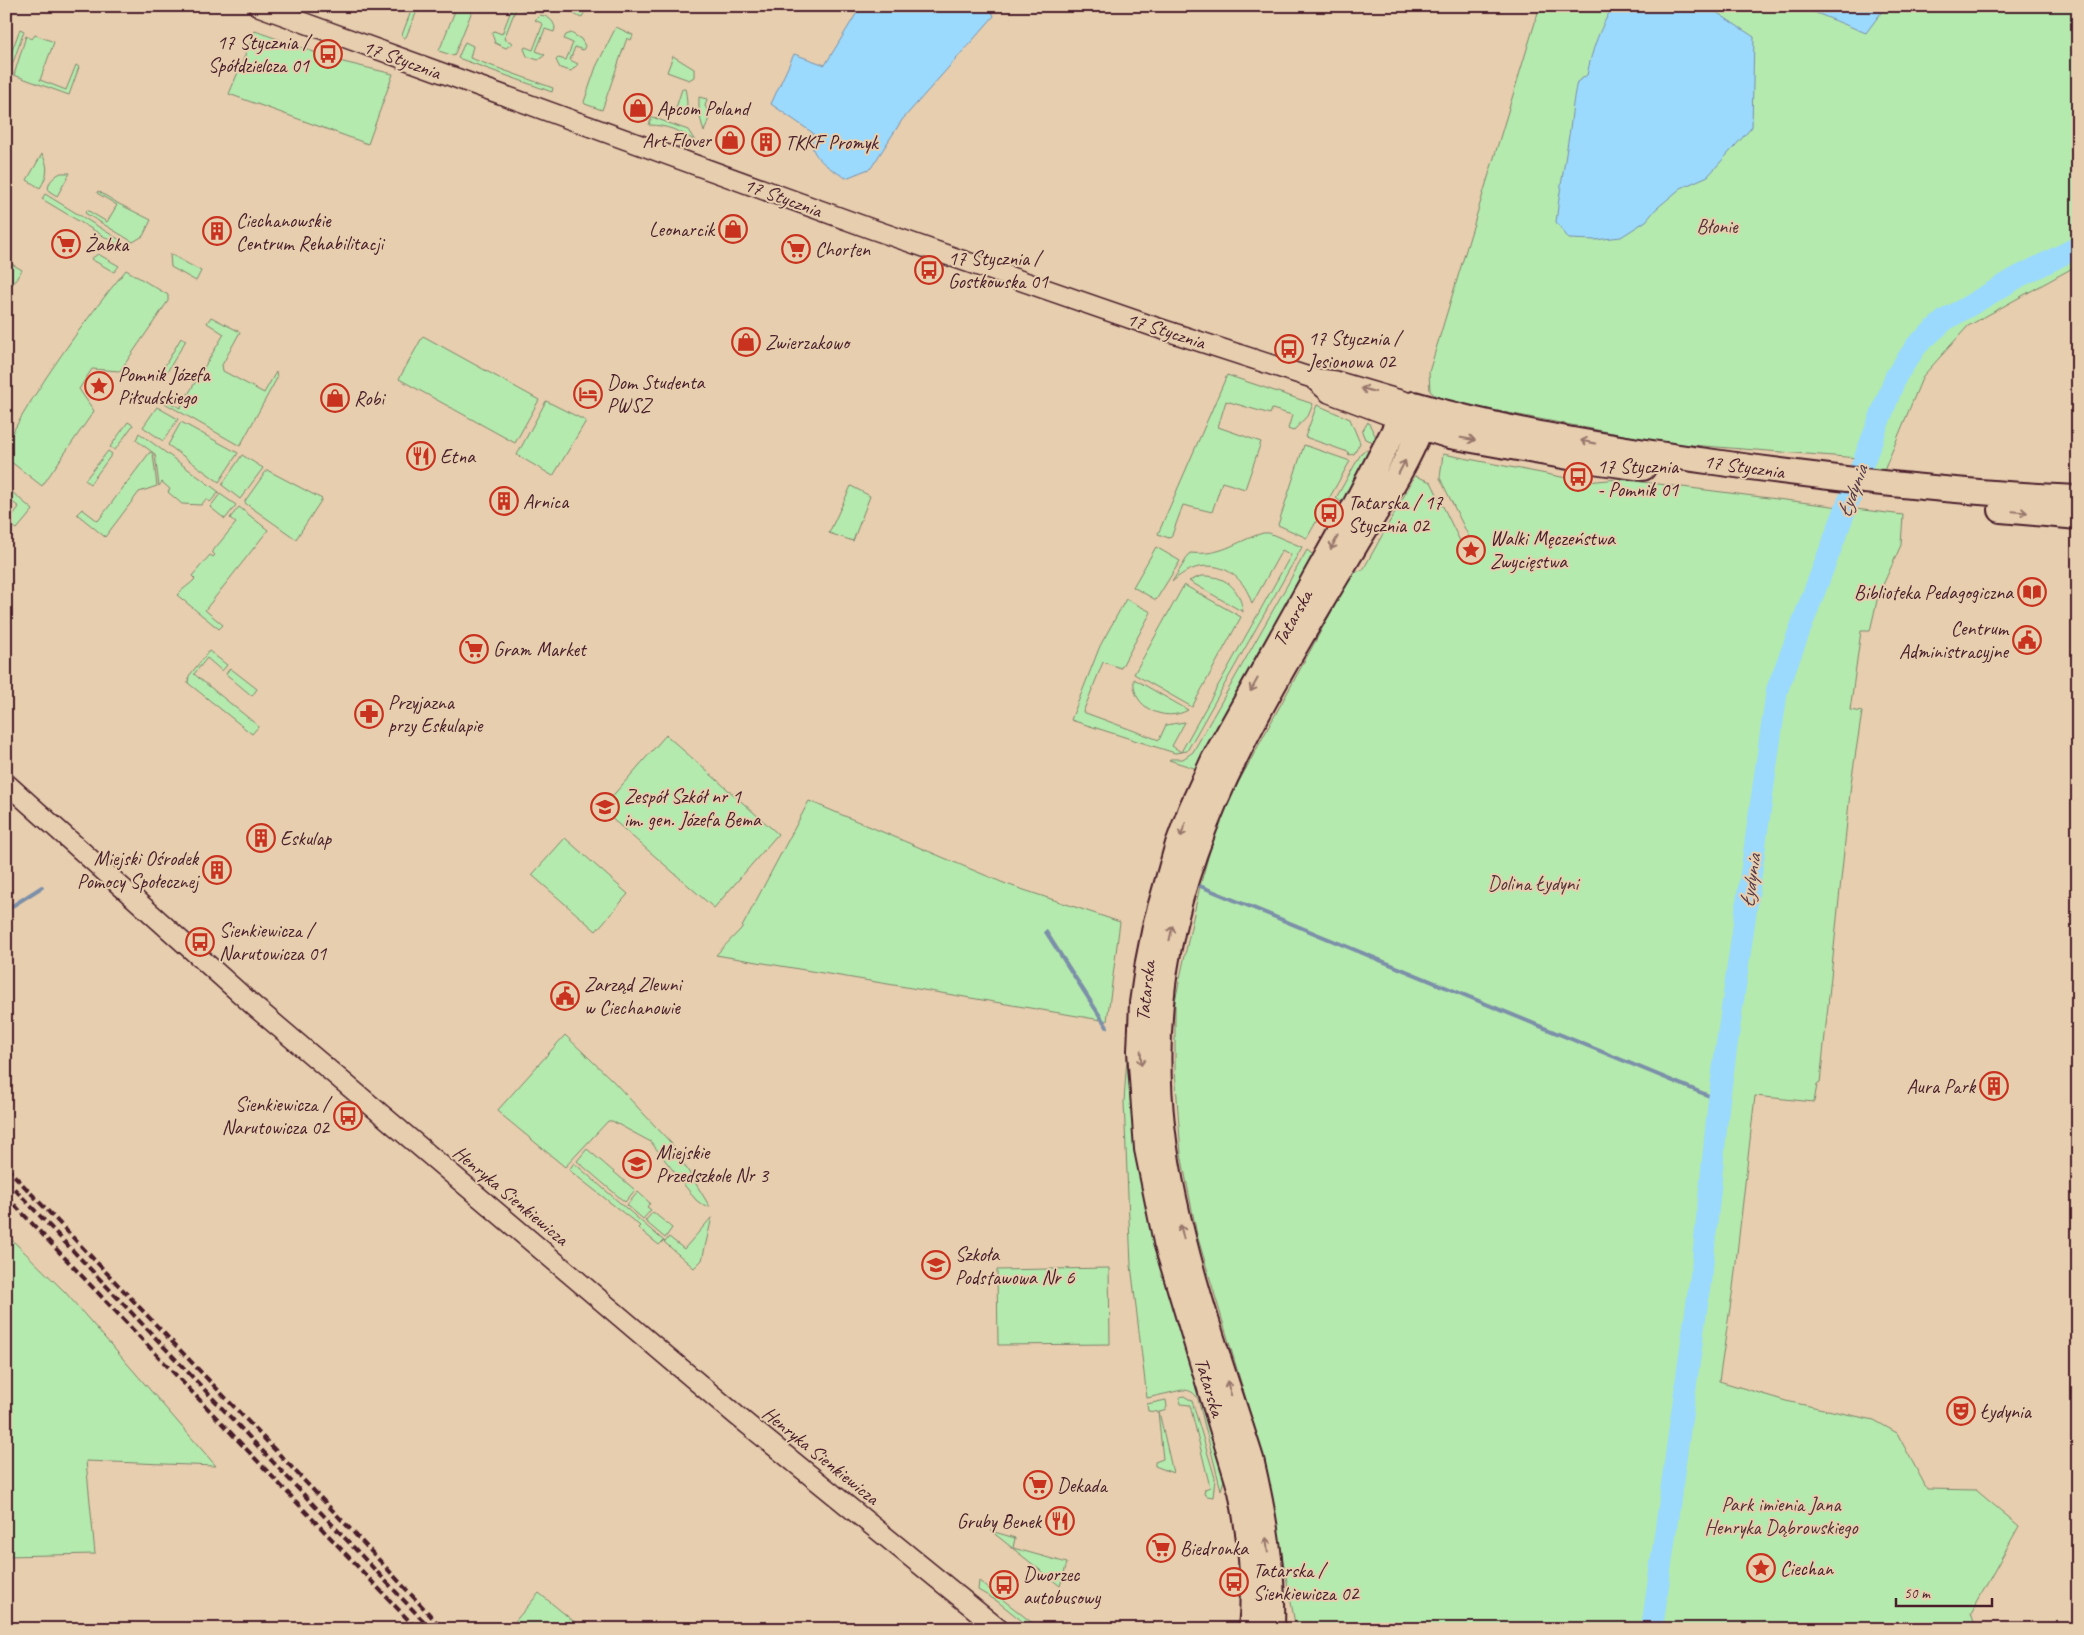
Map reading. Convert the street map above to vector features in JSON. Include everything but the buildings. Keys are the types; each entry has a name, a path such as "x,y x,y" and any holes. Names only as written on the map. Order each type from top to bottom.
{"main road":[{"name":"17 Stycznia","path":"1412,417 1453,415 1636,451 1824,483 1888,490 2078,498"},
{"name":"Tatarska","path":"1251,1629 1253,1579 1241,1490 1166,1242 1147,1149 1140,1050 1142,1004 1156,922 1167,881 1191,809 1214,758 1351,513 1412,417"},
{"name":"Tatarska","path":"1272,1629 1268,1546 1258,1487 1183,1238 1170,1177 1160,1103 1158,1050 1160,1005 1173,926 1196,846 1211,807 1257,715 1398,474 1412,417"},
{"name":"17 Stycznia","path":"1888,490 2009,511 2078,517"}],"street":[{"name":"17 Stycznia","path":"258,6 870,228 1152,326 1312,378 1336,381 1412,417"},
{"name":"Henryka Sienkiewicza","path":"6,783 269,1020 736,1415 998,1629"}],"green space":[{"path":"413,6 419,6 404,38 402,35"},
{"path":"457,6 474,6 454,56 439,51"},
{"path":"508,6 525,8 524,11 516,8 504,39 513,43 506,48 495,43 492,33 494,31 502,34 512,8"},
{"path":"561,6 583,6 587,9 581,18"},
{"name":"Błonie","path":"1540,6 2078,6 2078,265 1968,326 1923,376 1874,495 1838,491 1848,468 1859,458 1665,443 1440,400 1430,391 1429,372"},
{"path":"540,15 550,19 555,28 554,32 545,29 536,51 545,55 538,60 527,56 524,49 525,47 533,50 543,24 535,20"},
{"path":"616,27 633,35 631,40 627,38 602,110 584,102 596,67"},
{"path":"20,29 24,31 9,74 6,73 6,67"},
{"path":"255,31 339,61 393,74 368,144 229,94"},
{"path":"571,33 581,39 585,46 583,50 575,47 570,60 578,64 571,71 560,68 556,60 558,58 566,60 573,43 564,39 566,35"},
{"path":"35,35 54,42 40,80 66,90 76,65 79,67 69,95 14,75 26,36 32,39"},
{"path":"465,42 473,46 470,58 553,88 552,92 458,58"},
{"path":"673,56 694,69 694,77 689,80 667,72"},
{"path":"682,89 685,89 686,95 687,107 685,116 678,114 676,108"},
{"path":"699,97 707,99 705,106 710,115 704,132 699,113"},
{"path":"652,117 688,130 695,141 673,129 649,125"},
{"path":"42,154 47,171 40,188 27,180"},
{"path":"61,173 70,173 57,196 49,191 48,188 53,178"},
{"path":"98,191 151,220 143,236 133,242 85,213 87,210 107,222 117,205 97,193"},
{"path":"45,194 120,240 122,242 120,246 42,199"},
{"path":"98,254 119,266 114,272 91,259"},
{"path":"170,254 201,271 196,281 171,267"},
{"path":"6,258 10,263 22,270 10,288 6,286"},
{"path":"126,270 168,295 168,301 120,371 92,369 79,389 94,411 42,486 6,458 6,444 62,354"},
{"path":"211,317 240,332 222,365 223,371 264,393 276,372 277,378 240,446 161,401 162,398 180,408 224,334 207,323"},
{"path":"423,336 539,400 515,443 399,379"},
{"path":"181,338 186,340 167,372 163,369"},
{"path":"1227,375 1313,404 1309,414 1293,431 1288,429 1292,415 1272,409 1270,414 1226,401 1218,427 1261,442 1245,489 1222,482 1212,512 1183,505 1172,535 1169,538 1158,534"},
{"path":"546,401 586,421 553,476 517,455"},
{"path":"1317,405 1350,419 1360,443 1354,454 1349,455 1348,452 1305,437"},
{"path":"157,407 178,419 163,441 143,427"},
{"path":"128,422 133,425 115,450 110,447"},
{"path":"181,422 238,453 219,482 168,445"},
{"path":"1368,422 1377,443 1365,439 1362,432"},
{"path":"139,433 219,492 210,502 206,499 201,505 182,504 168,492 170,489 162,482 159,486 155,454 136,440"},
{"path":"1304,445 1350,461 1307,538 1278,525"},
{"path":"1366,450 1374,455 1342,503 1336,498 1362,452"},
{"path":"108,451 112,454 90,484 85,480"},
{"path":"150,452 153,454 157,486 139,492 105,537 77,514 82,509 98,521"},
{"name":"Dolina Łydyni","path":"1443,454 1587,482 1619,479 1903,515 1901,545 1878,596 1870,631 1861,631 1850,710 1862,712 1851,783 1820,1083 1817,1085 1814,1102 1755,1096 1733,1288 1719,1381 1786,1401 1874,1420 1897,1433 1927,1489 1976,1490 2019,1526 1971,1613 1976,1629 1312,1629 1295,1623 1262,1453 1197,1235 1181,1154 1175,1069 1175,1001 1200,886 1219,818 1353,572 1363,570 1415,476 1431,482 1460,541 1469,537 1440,478"},
{"path":"242,455 263,468 240,499 222,485"},
{"path":"267,470 322,499 296,539 245,503"},
{"path":"851,486 870,496 853,541 829,533"},
{"path":"6,487 33,510 17,529 7,523 19,507 6,497"},
{"path":"220,494 236,505 225,519 210,507"},
{"path":"239,507 268,530 205,610 223,625 219,629 177,595 195,579 192,576 210,555 213,557 215,555 212,552 236,523 230,518"},
{"path":"1263,533 1269,533 1302,547 1187,751 1181,752 1291,555 1282,550 1252,604 1247,590 1239,580 1230,572 1219,567 1195,568 1183,573 1172,582 1190,553 1211,552 1228,548"},
{"path":"1156,547 1180,561 1156,600 1133,587"},
{"path":"1307,550 1316,557 1197,769 1169,760 1183,759 1193,752"},
{"path":"1201,576 1217,578 1230,585 1239,596 1243,612 1189,581"},
{"path":"1184,585 1241,617 1192,707 1134,674"},
{"path":"1126,599 1151,612 1121,668 1103,662 1083,712 1159,740 1166,725 1185,722 1172,746 1181,752 1175,753 1071,720 1100,646"},
{"path":"209,651 227,665 222,671 207,658 194,674 257,725 258,727 252,734 188,683 189,676"},
{"path":"230,668 257,689 252,696 226,674"},
{"path":"1134,679 1188,710 1179,714 1169,715 1151,710 1138,698"},
{"path":"666,735 778,834 714,908 601,809"},
{"path":"809,801 1006,884 1120,922 1107,1021 716,955 741,929"},
{"path":"565,838 628,894 596,931 532,875"},
{"path":"1145,943 1207,1422 1223,1475 1224,1480 1221,1490 1198,1399 1195,1395 1190,1391 1182,1390 1147,1398 1131,1265 1124,1102 1131,997"},
{"path":"565,1035 613,1081 671,1143 710,1207 704,1206 696,1200 651,1142 612,1121 608,1121 565,1167 497,1111"},
{"path":"587,1149 635,1190 625,1202 577,1161"},
{"path":"574,1163 665,1242 669,1237 684,1249 712,1217 702,1260 694,1268 663,1241 659,1245 638,1228 640,1226 569,1170"},
{"path":"638,1192 650,1203 647,1207 651,1210 643,1219 627,1205"},
{"path":"653,1212 672,1228 665,1238 645,1221"},
{"path":"6,1234 65,1292 216,1466 86,1461 95,1554 6,1556"},
{"path":"1109,1268 1110,1344 998,1345 997,1270"},
{"path":"1184,1396 1192,1401 1215,1478 1213,1497 1204,1494 1205,1489 1210,1487 1190,1405 1181,1404 1179,1397"},
{"path":"1166,1400 1167,1407 1164,1411 1159,1412 1173,1473 1155,1466 1155,1462 1163,1459 1158,1412 1148,1411 1147,1404"},
{"path":"991,1531 1015,1538 1013,1548 1067,1563 1060,1586"},
{"path":"979,1581 1040,1629 1032,1629 997,1601 978,1590"},
{"path":"539,1593 583,1629 516,1629 512,1625"}],"water":[{"path":"861,6 989,6 994,16 902,120 871,168 846,178 825,165 816,156 812,144 813,133 771,104 794,54 825,65"},
{"path":"1613,6 1707,6 1754,37 1752,127 1708,176 1681,188 1656,209 1646,221 1621,237 1595,240 1569,239 1556,222 1575,89 1577,82 1587,75 1597,39"},
{"path":"1799,6 1886,6 1866,33"}],"waterway":[{"name":"Łydynia","path":"1652,1629 1702,1268 1719,1100 1777,690 1896,376 1917,345 1945,320 2020,276 2078,247"},
{"path":"1200,886 1719,1100"},
{"path":"6,910 42,887"},
{"path":"1046,932 1107,1027"}],"railway":[{"path":"6,1167 443,1629"},
{"path":"6,1180 431,1629"},
{"path":"6,1196 417,1629"}],"place":[{"name":"17 Stycznia / Spółdzielcza 01","path":"328,54"},
{"name":"Apcom Poland","path":"638,108"},
{"name":"Art Flover","path":"730,140"},
{"name":"TKKF Promyk","path":"766,142"},
{"name":"Leonarcik","path":"733,229"},
{"name":"Ciechanowskie Centrum Rehabilitacji","path":"217,231"},
{"name":"Żabka","path":"66,244"},
{"name":"Chorten","path":"796,249"},
{"name":"17 Stycznia / Gostkowska 01","path":"929,270"},
{"name":"Zwierzakowo","path":"746,342"},
{"name":"17 Stycznia / Jesionowa 02","path":"1289,349"},
{"name":"Pomnik Józefa Piłsudskiego","path":"99,386"},
{"name":"Dom Studenta PWSZ","path":"588,394"},
{"name":"Robi","path":"335,398"},
{"name":"Etna","path":"421,456"},
{"name":"17 Stycznia - Pomnik 01","path":"1578,477"},
{"name":"Arnica","path":"504,501"},
{"name":"Tatarska / 17 Stycznia 02","path":"1329,513"},
{"name":"Walki Męczeństwa Zwycięstwa","path":"1471,550"},
{"name":"Biblioteka Pedagogiczna","path":"2032,592"},
{"name":"Centrum Administracyjne","path":"2027,640"},
{"name":"Gram Market","path":"474,649"},
{"name":"Przyjazna przy Eskulapie","path":"369,714"},
{"name":"Zespół Szkół nr 1 im. gen. Józefa Bema","path":"605,807"},
{"name":"Eskulap","path":"261,838"},
{"name":"Miejski Ośrodek Pomocy Społecznej","path":"217,870"},
{"name":"Sienkiewicza / Narutowicza 01","path":"200,942"},
{"name":"Zarząd Zlewni w Ciechanowie","path":"565,996"},
{"name":"Aura Park","path":"1994,1086"},
{"name":"Sienkiewicza / Narutowicza 02","path":"348,1116"},
{"name":"Miejskie Przedszkole Nr 3","path":"637,1164"},
{"name":"Szkoła Podstawowa Nr 6","path":"936,1265"},
{"name":"Łydynia","path":"1961,1411"},
{"name":"Dekada","path":"1038,1485"},
{"name":"Gruby Benek","path":"1060,1521"},
{"name":"Biedronka","path":"1161,1548"},
{"name":"Ciechan","path":"1761,1568"},
{"name":"Tatarska / Sienkiewicza 02","path":"1234,1582"},
{"name":"Dworzec autobusowy","path":"1004,1585"}],"park label":[{"name":"Park imienia Jana Henryka Dąbrowskiego","path":"1781,1516"}]}
